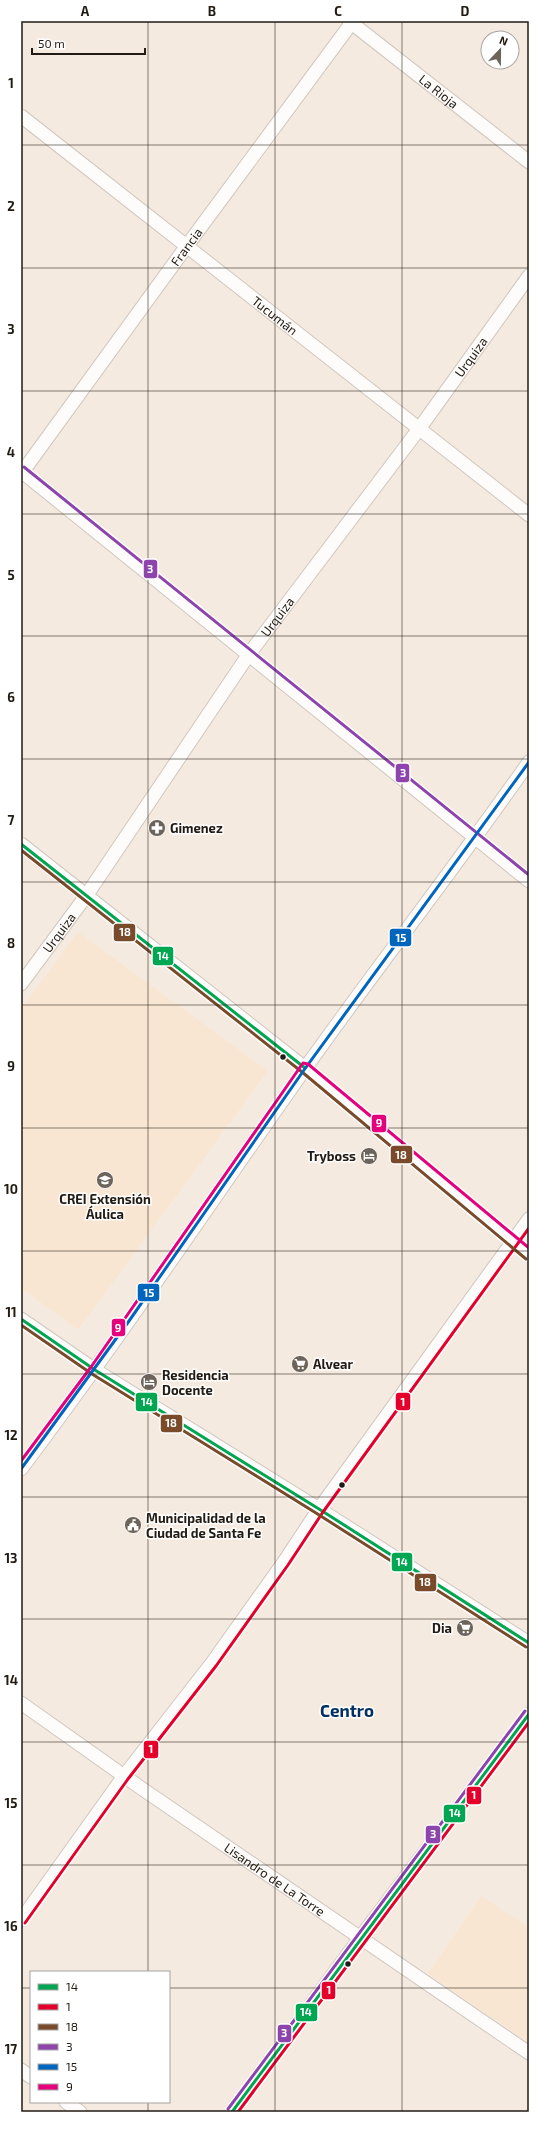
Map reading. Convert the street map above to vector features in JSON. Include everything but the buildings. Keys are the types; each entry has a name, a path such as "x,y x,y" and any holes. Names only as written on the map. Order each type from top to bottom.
{"street":[{"name":"La Rioja","path":"351,22 529,162"},
{"name":"Francia","path":"21,472 351,22"},
{"name":"Tucumán","path":"21,116 529,515"},
{"name":"Urquiza","path":"21,984 86,896 249,654 418,429 529,276"},
{"path":"21,472 249,654 529,881"},
{"path":"21,1470 95,1370 305,1068 476,838 529,762"},
{"path":"21,844 305,1068 529,1255"},
{"path":"21,1920 124,1776 212,1663 284,1562 319,1509 529,1219"},
{"path":"21,1319 95,1370 319,1509 529,1643"},
{"name":"Lisandro de La Torre","path":"21,1703 124,1776 529,2053"},
{"path":"232,2112 360,1938 529,1714"},
{"path":"21,2070 30,2076"},
{"path":"67,2103 80,2112"}],"shaded area":[{"name":"CREI Extensión Áulica","path":"78,932 268,1071 78,1330 21,1288 21,1009"},
{"path":"481,1896 529,1928 529,2043 428,1974"}],"transit line":[{"name":"3","path":"24,467 529,875"},
{"name":"15","path":"21,1469 129,1321 304,1070 529,762"},
{"name":"14","path":"21,844 305,1068"},
{"name":"18","path":"21,850 302,1072 526,1259"},
{"name":"9","path":"21,1461 91,1367 303,1063 308,1064 529,1248"},
{"name":"1","path":"25,1923 128,1779 216,1666 288,1565 323,1512 529,1228"},
{"name":"14","path":"21,1319 95,1370 319,1509 529,1643"},
{"name":"18","path":"21,1325 92,1374 316,1513 526,1647"},
{"name":"3","path":"228,2109 525,1711"},
{"name":"14","path":"232,2112 529,1714"},
{"name":"1","path":"238,2112 529,1722"}],"place":[{"name":"Gimenez","path":"157,828"},
{"name":"Tryboss","path":"369,1156"},
{"name":"CREI Extensión Áulica","path":"105,1180"},
{"name":"Alvear","path":"300,1364"},
{"name":"Residencia Docente","path":"149,1382"},
{"name":"Municipalidad de la Ciudad de Santa Fe","path":"133,1525"},
{"name":"Dia","path":"465,1628"}],"district":[{"name":"Centro","path":"347,1711"}]}
